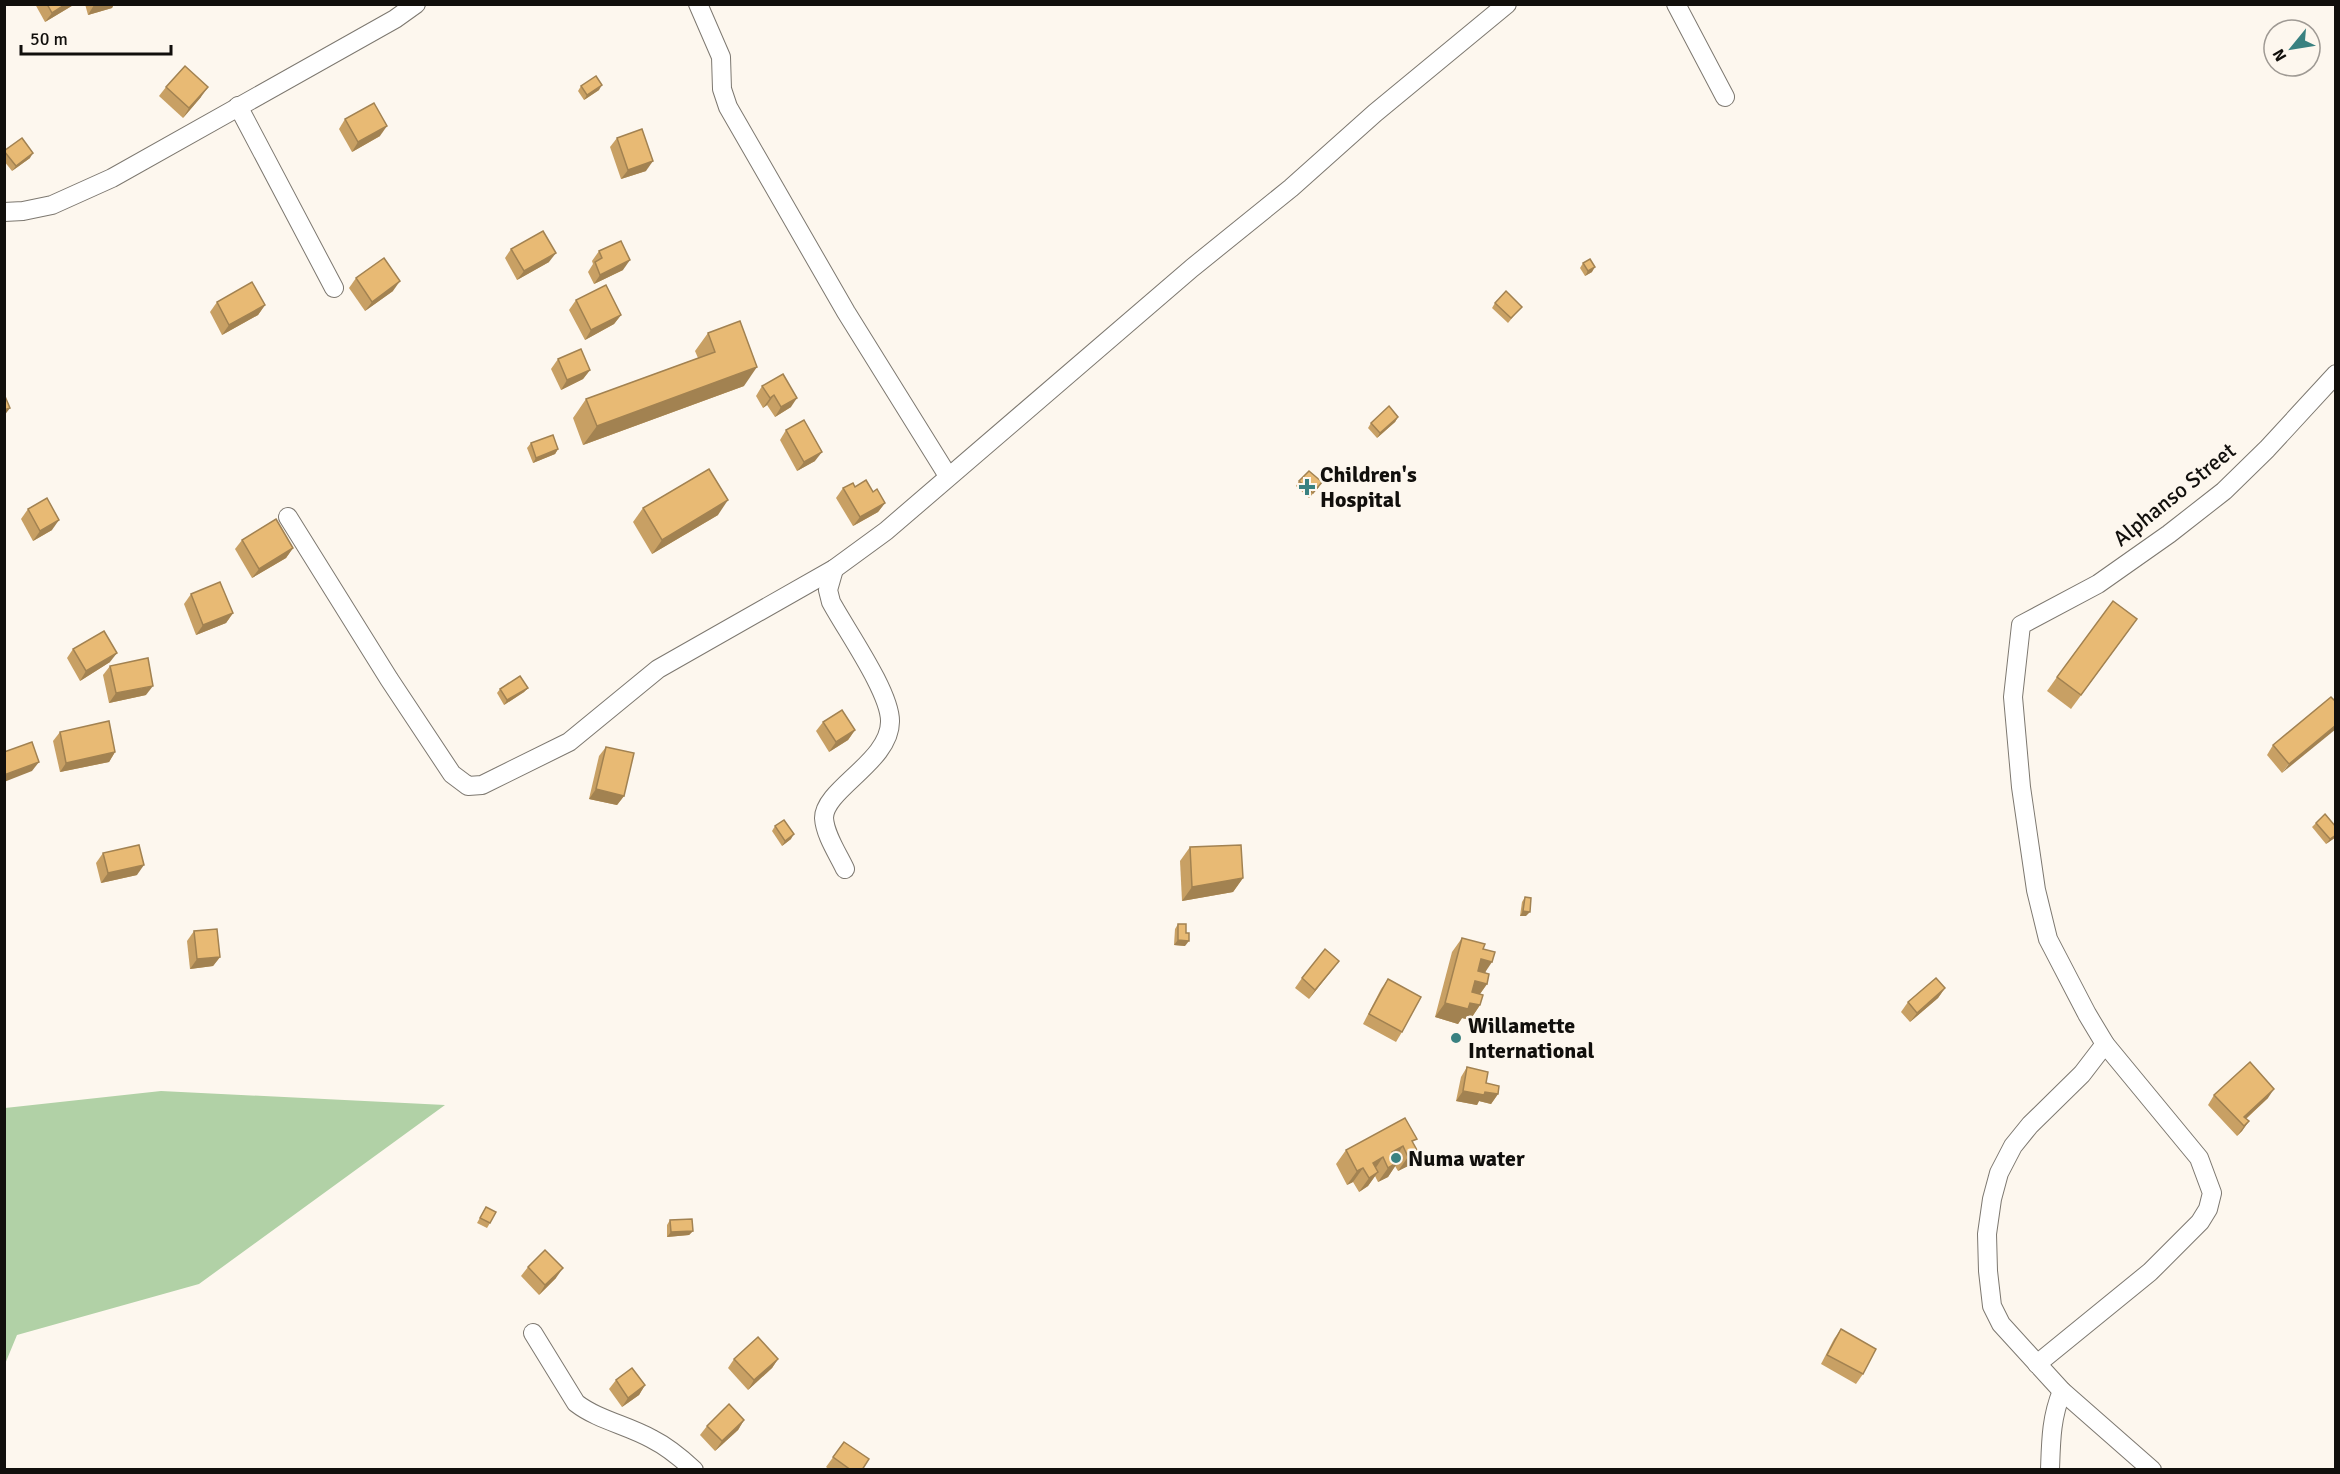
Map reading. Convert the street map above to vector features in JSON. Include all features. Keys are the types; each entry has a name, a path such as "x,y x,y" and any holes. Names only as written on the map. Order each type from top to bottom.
{"street":[{"path":"4,212 52,205 141,163 416,4"},
{"path":"698,4 721,57 722,89 728,107 846,312 948,476"},
{"path":"288,517 389,679 452,774 468,786 482,785 569,742 658,669 834,569 886,531 1192,268 1291,188 1375,113 1508,4"},
{"path":"1676,4 1725,97"},
{"path":"238,106 334,288"},
{"name":"Alphanso Street","path":"2105,1044 2048,939 2036,890 2021,787 2013,697 2021,625 2098,584 2169,534 2224,491 2267,449 2336,374"},
{"path":"834,569 828,590 831,602 885,697 890,718 890,726 884,741 870,762 831,800 824,816 827,830 845,869"},
{"path":"2037,1364 2150,1272 2200,1222 2208,1209 2212,1193 2199,1158 2105,1044 2082,1074 2030,1125 2013,1146 1999,1173 1992,1199 1988,1234 1988,1271 1992,1305 2001,1324 2037,1364 2062,1391 2152,1470"},
{"path":"533,1333 576,1403 586,1411 651,1438 676,1454 694,1470"},
{"path":"2050,1470 2050,1432 2062,1391"}],"green space":[{"path":"161,1091 445,1105 199,1284 17,1335 5,1364 5,1108"}],"building":[{"path":"47,4 66,4 52,13"},
{"path":"185,66 208,87 189,108 166,87"},
{"path":"596,76 602,85 587,95 581,86"},
{"path":"374,103 387,126 358,142 345,119"},
{"path":"642,129 653,161 628,170 617,138"},
{"path":"22,138 33,153 16,166 4,151"},
{"path":"543,231 556,253 524,271 511,249"},
{"path":"621,241 630,260 600,275 595,262 602,258 599,251"},
{"path":"384,258 400,281 372,302 356,278"},
{"path":"1590,259 1595,267 1588,271 1583,263"},
{"path":"252,282 265,305 229,325 217,302"},
{"path":"606,285 621,315 591,330 576,300"},
{"path":"1506,291 1522,307 1511,318 1495,303"},
{"path":"740,321 757,367 597,426 586,399 715,352 708,333"},
{"path":"581,349 590,370 567,380 558,359"},
{"path":"783,374 797,398 781,407 774,395 770,398 762,386"},
{"path":"4,394 10,408 4,410"},
{"path":"1389,406 1398,417 1380,433 1371,423"},
{"path":"804,420 822,452 804,462 786,430"},
{"path":"553,435 558,449 536,458 531,443"},
{"path":"709,469 728,500 662,540 643,508"},
{"path":"1309,471 1322,482 1313,493 1299,481"},
{"path":"866,480 873,492 877,489 885,503 860,517 843,488 853,483 855,487"},
{"path":"47,498 59,520 40,531 28,509"},
{"path":"276,519 293,548 259,569 242,540"},
{"path":"220,582 233,613 203,625 191,594"},
{"path":"2113,601 2137,619 2081,695 2057,677"},
{"path":"104,631 117,653 86,671 73,649"},
{"path":"148,658 153,686 116,693 110,666"},
{"path":"520,676 528,688 507,700 500,689"},
{"path":"2331,697 2336,702 2336,725 2289,764 2273,745"},
{"path":"842,710 855,730 836,742 823,722"},
{"path":"109,721 115,752 66,763 60,732"},
{"path":"32,742 39,762 4,775 4,752"},
{"path":"606,747 634,753 624,796 596,789"},
{"path":"2325,814 2336,827 2336,835 2330,839 2316,823"},
{"path":"784,820 794,834 785,841 775,826"},
{"path":"139,845 144,865 108,873 103,853"},
{"path":"1241,845 1243,878 1192,887 1190,847"},
{"path":"1525,897 1531,898 1530,912 1523,911"},
{"path":"1178,924 1186,924 1189,941 1178,940"},
{"path":"217,929 220,957 197,959 194,931"},
{"path":"1462,938 1485,944 1483,949 1495,952 1492,962 1481,959 1478,971 1489,974 1487,984 1475,981 1472,992 1483,995 1480,1005 1470,1003 1468,1009 1445,1003"},
{"path":"1325,949 1339,961 1315,990 1302,978"},
{"path":"1936,978 1945,988 1917,1013 1908,1002"},
{"path":"1388,979 1421,997 1402,1032 1369,1014"},
{"path":"2250,1062 2274,1089 2244,1117 2249,1121 2244,1126 2214,1095"},
{"path":"1467,1067 1488,1072 1486,1083 1499,1086 1498,1094 1485,1092 1484,1095 1463,1091"},
{"path":"1405,1118 1417,1139 1412,1141 1418,1152 1408,1157 1403,1146 1392,1152 1398,1162 1388,1168 1383,1157 1373,1163 1378,1172 1369,1178 1363,1168 1357,1171 1346,1150"},
{"path":"486,1207 496,1212 490,1223 480,1218"},
{"path":"692,1219 693,1231 671,1232 670,1220"},
{"path":"545,1250 563,1268 545,1285 528,1267"},
{"path":"1841,1329 1876,1349 1863,1374 1827,1355"},
{"path":"758,1337 778,1359 754,1380 734,1359"},
{"path":"632,1368 645,1385 628,1398 616,1380"},
{"path":"729,1404 744,1420 722,1441 707,1426"},
{"path":"844,1442 869,1459 862,1470 851,1470 833,1457"}],"place":[{"name":"Children's Hospital","path":"1307,487"},
{"name":"Willamette International","path":"1456,1038"},
{"name":"Numa water","path":"1396,1158"}]}
